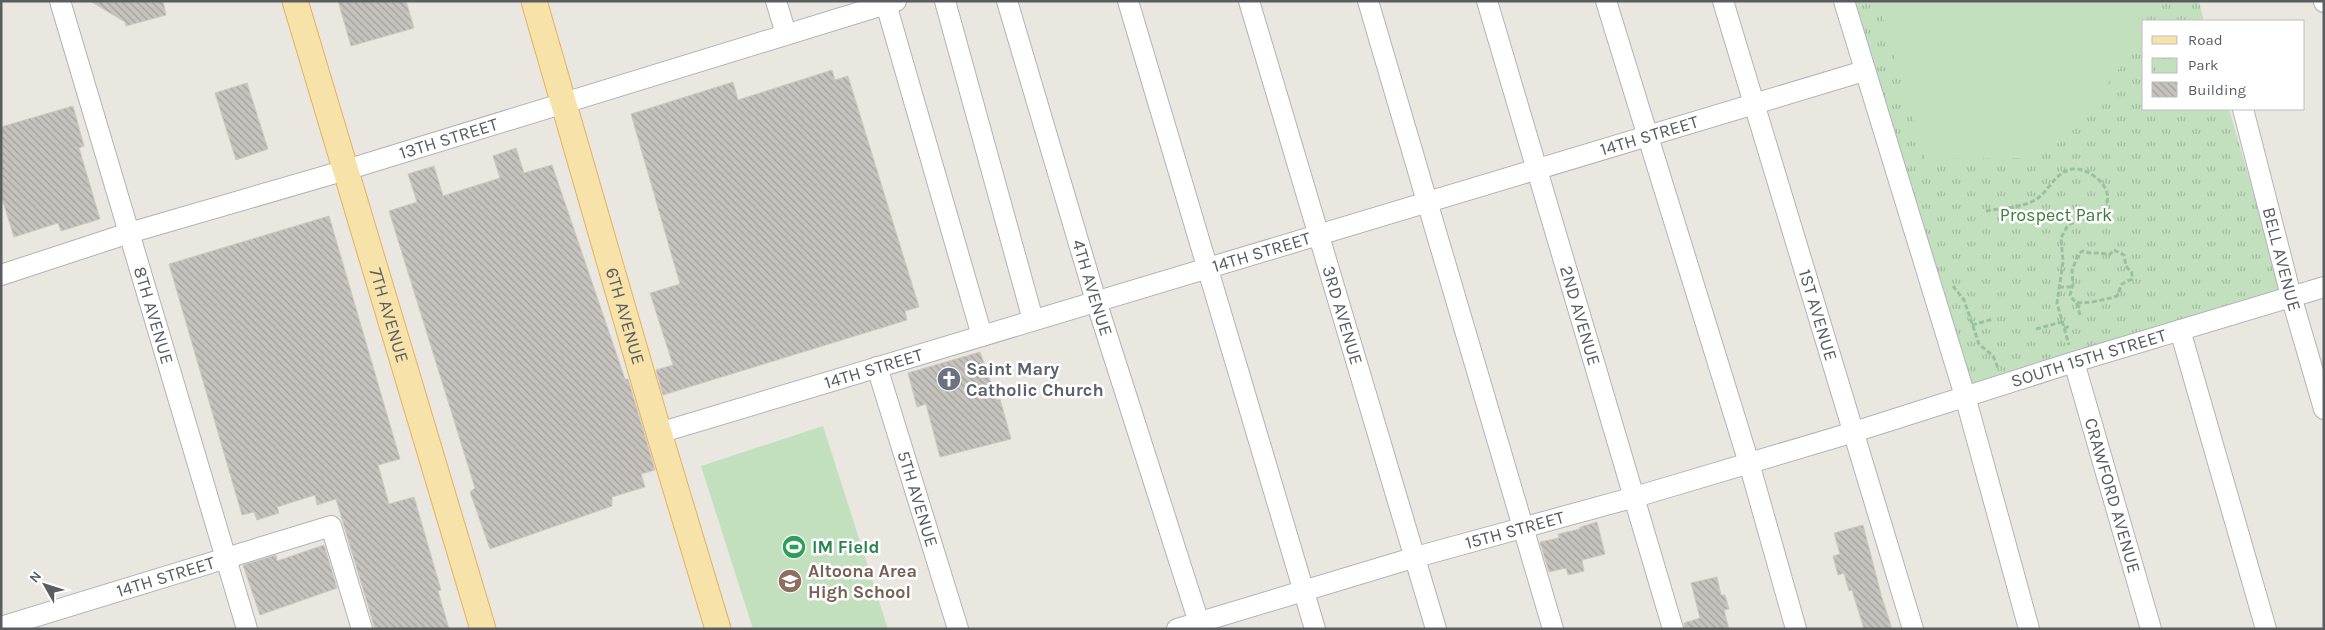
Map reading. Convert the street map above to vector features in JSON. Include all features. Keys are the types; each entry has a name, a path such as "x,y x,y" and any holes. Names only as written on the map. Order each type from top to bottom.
{"main road":[{"name":"7TH AVENUE","path":"295,1 483,629"},
{"name":"6TH AVENUE","path":"534,1 658,433 718,629"}],"street":[{"name":"8TH AVENUE","path":"60,1 247,629"},
{"path":"776,1 786,34"},
{"path":"945,1 1033,320"},
{"name":"4TH AVENUE","path":"1007,1 1096,301 1201,625"},
{"path":"1128,1 1315,629"},
{"name":"3RD AVENUE","path":"1249,1 1436,629"},
{"path":"1368,1 1429,202 1553,629"},
{"name":"2ND AVENUE","path":"1488,1 1673,629"},
{"path":"1606,1 1749,463 1796,629"},
{"name":"1ST AVENUE","path":"1723,1 1913,629"},
{"path":"1844,1 1965,396 2029,629"},
{"name":"13TH STREET","path":"1,275 129,233 346,170 891,3"},
{"path":"891,3 982,336"},
{"name":"14TH STREET","path":"658,433 1864,71"},
{"name":"BELL AVENUE","path":"2243,110 2290,296 2324,409"},
{"name":"SOUTH 15TH STREET","path":"1854,432 1965,396 2072,354 2180,330 2324,287"},
{"path":"2180,330 2266,629"},
{"name":"CRAWFORD AVENUE","path":"2072,354 2152,629"},
{"name":"5TH AVENUE","path":"877,367 958,629"},
{"name":"15TH STREET","path":"1177,629 1201,625 1416,557 1854,432"},
{"name":"14TH STREET","path":"2,626 331,526 362,629"}],"path":[{"path":"1986,211 2033,201 2044,193 2059,175 2068,170 2083,170 2098,179 2106,192 2107,202 2105,207 2097,214 2065,228 2061,238 2062,262 2057,303 2072,354"},
{"path":"2077,303 2096,300 2106,301 2115,297 2122,284 2131,281 2133,275 2126,266 2124,256 2114,250 2109,255 2099,252 2090,254 2081,251 2077,255 2072,270 2071,298 2077,303 2080,315"},
{"path":"1953,286 1964,300 1979,344 1993,356 1998,368"},
{"path":"2060,287 2072,287"},
{"path":"1972,325 1993,319"},
{"path":"2036,329 2062,322"},
{"path":"2064,328 2071,326"}],"green space":[{"name":"Prospect Park","path":"1852,1 2201,1 2199,2 2204,20 2142,20 2142,110 2229,110 2283,295 1963,388"},
{"path":"1878,1 2145,1 2146,20 2142,20 2142,39 2065,140 2024,158 1925,159"},
{"name":"IM Field","path":"823,426 888,629 753,629 701,466"}],"building":[{"path":"90,1 163,1 166,15 126,26 125,22"},
{"path":"338,1 406,1 414,28 351,46"},
{"path":"832,70 835,80 848,76 919,307 905,311 907,320 663,395 656,370 673,365 650,293 680,284 631,114 733,82 738,100"},
{"path":"247,83 268,149 236,160 215,93"},
{"path":"73,106 84,146 79,148 100,219 61,231 58,223 14,237 1,195 1,127"},
{"path":"516,148 524,173 552,165 625,379 628,379 655,470 641,474 645,487 612,497 612,506 490,549 470,492 475,488 389,211 417,202 408,174 434,166 443,196 500,178 493,156"},
{"path":"329,216 400,459 378,465 389,504 414,497 441,590 438,591 449,629 375,629 336,499 317,505 315,495 277,507 279,513 257,520 254,512 242,515 169,264"},
{"path":"980,352 997,400 1000,399 1011,439 940,457 926,404 917,407 908,373"},
{"path":"1597,522 1605,554 1582,560 1584,571 1568,575 1566,568 1549,572 1540,542 1559,538 1558,534 1580,529 1580,527"},
{"path":"1863,525 1892,629 1864,629 1852,590 1849,591 1844,573 1838,575 1833,556 1840,554 1834,533"},
{"path":"324,545 337,588 260,615 243,565 276,555 277,561"},
{"path":"1717,577 1721,595 1725,595 1729,609 1724,610 1729,629 1685,629 1684,623 1700,618 1691,583"}],"place":[{"name":"Saint Mary Catholic Church","path":"949,379"},
{"name":"IM Field","path":"794,547"},
{"name":"Altoona Area High School","path":"790,581"}]}
